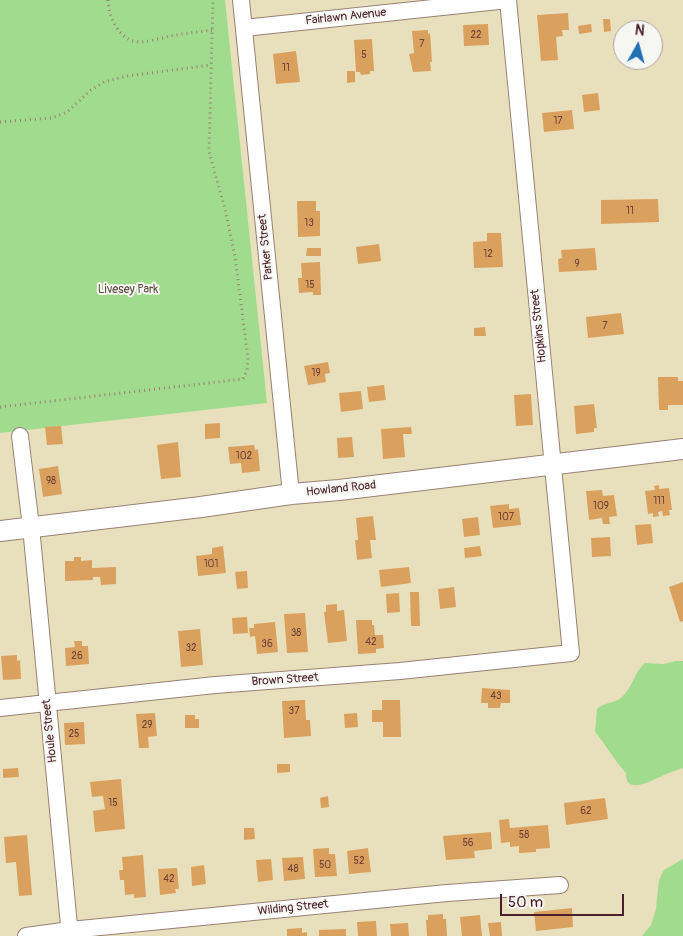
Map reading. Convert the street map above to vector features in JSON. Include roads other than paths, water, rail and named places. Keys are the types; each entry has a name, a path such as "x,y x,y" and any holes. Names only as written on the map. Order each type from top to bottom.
{"main road":[{"name":"Howland Road","path":"0,530 683,449"}],"street":[{"name":"Parker Street","path":"241,0 291,494"},
{"name":"Fairlawn Avenue","path":"244,28 508,0"},
{"name":"Hopkins Street","path":"508,0 571,653"},
{"name":"Houle Street","path":"20,436 31,527 70,933"},
{"name":"Brown Street","path":"0,708 215,685 400,671 571,653"},
{"name":"Wilding Street","path":"26,936 437,894 560,885"}],"park label":[{"name":"Livesey Park","path":"128,290"}]}
